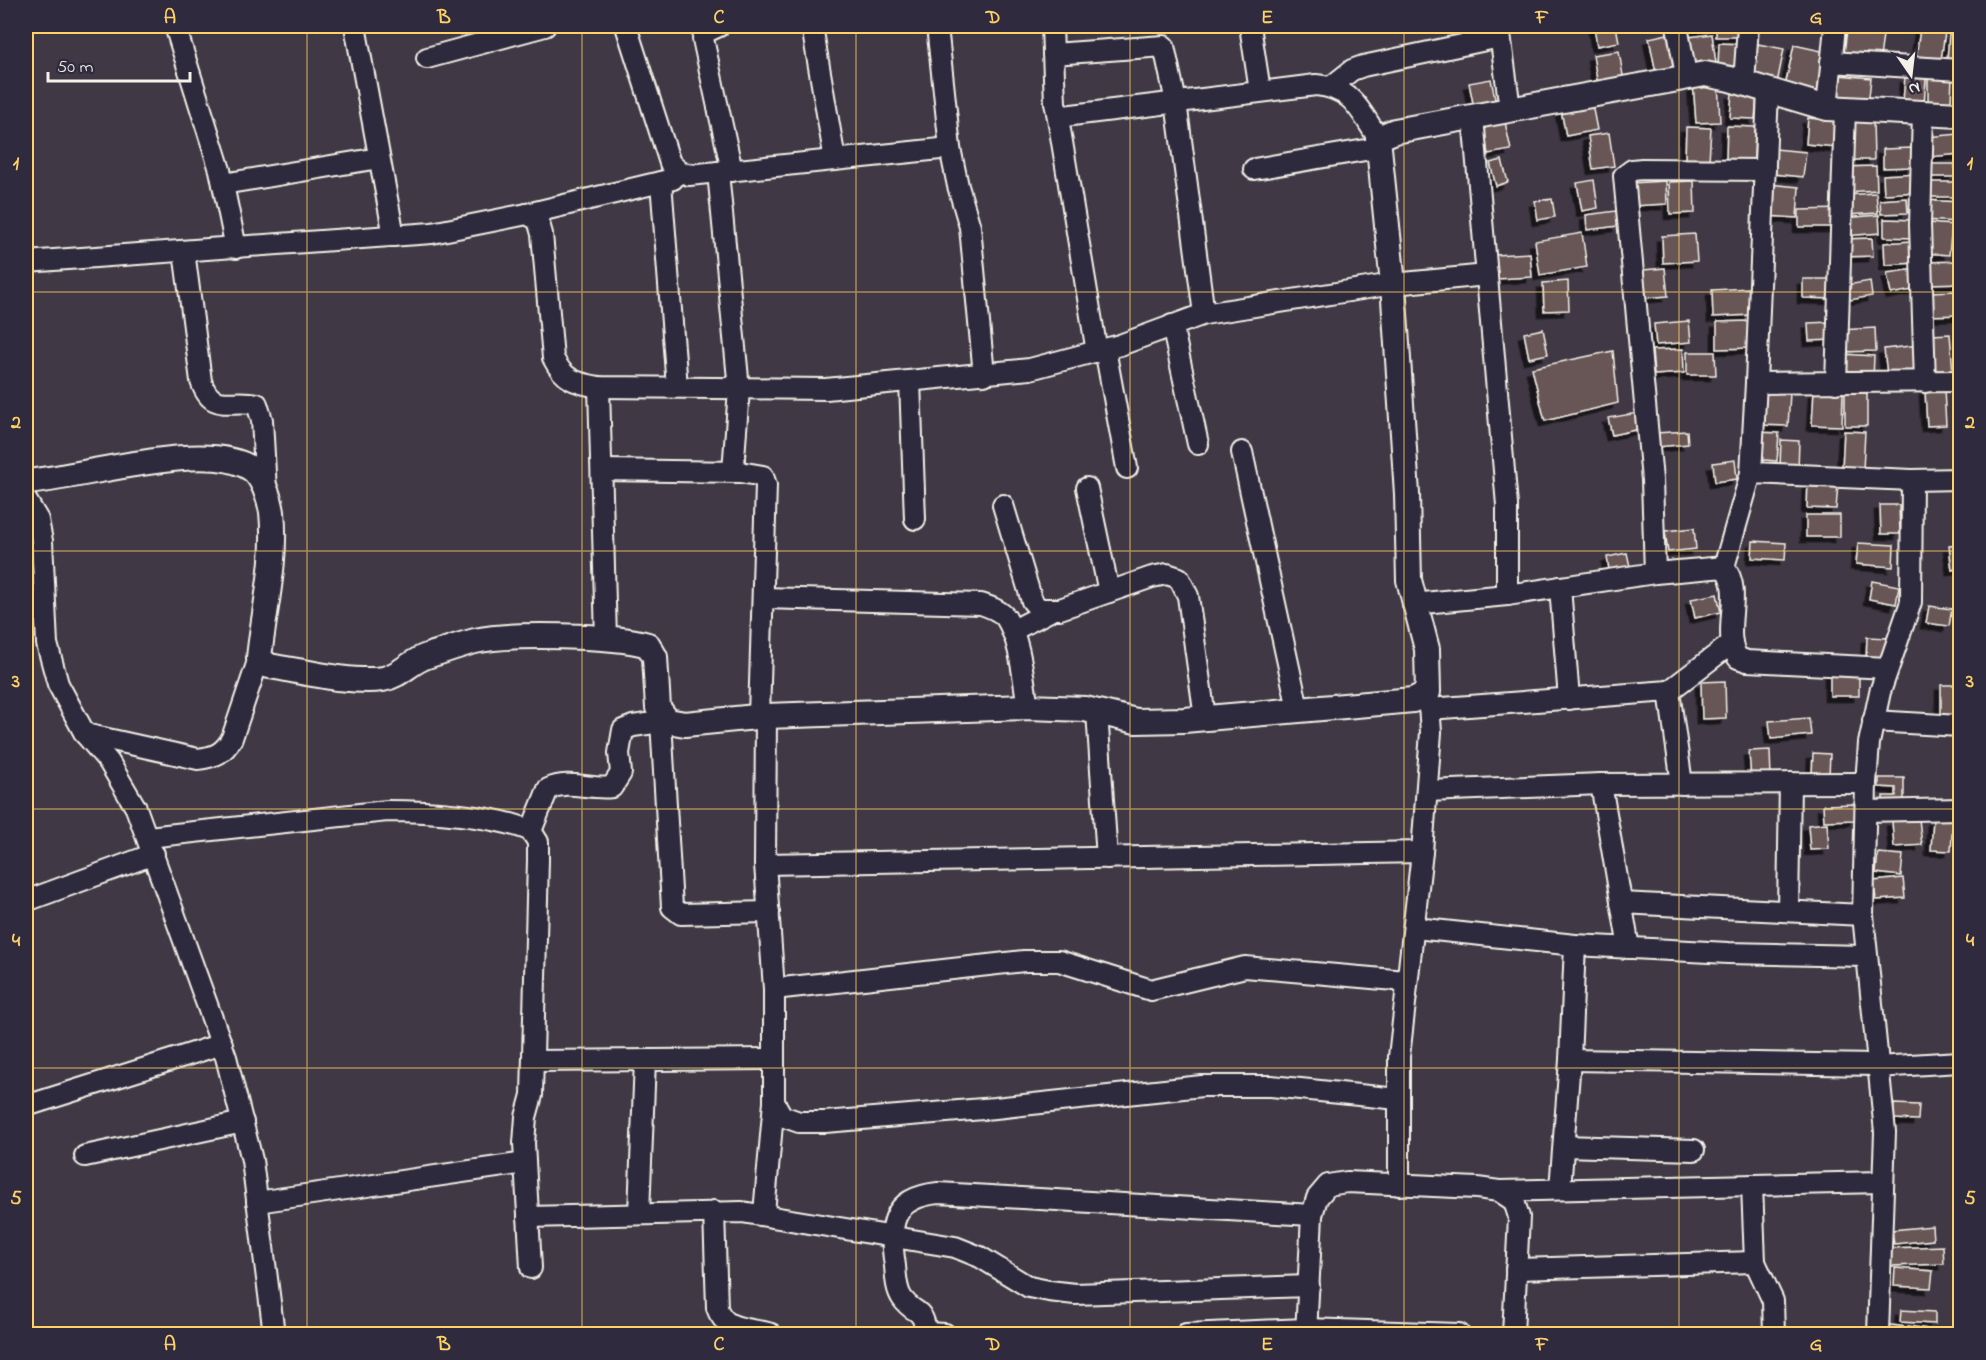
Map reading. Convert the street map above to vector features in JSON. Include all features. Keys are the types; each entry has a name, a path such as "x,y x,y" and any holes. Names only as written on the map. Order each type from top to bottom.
{"street":[{"path":"175,26 223,184 236,248"},
{"path":"355,26 394,236"},
{"path":"427,58 544,26"},
{"path":"626,26 670,163 679,171 689,175"},
{"path":"718,26 706,32 703,39 725,172 739,389 733,472"},
{"path":"812,26 835,160"},
{"path":"937,26 950,148 957,186 970,227 984,375"},
{"path":"1052,26 1058,112 1101,350 1127,468"},
{"path":"1250,26 1260,91"},
{"path":"1677,26 1686,75"},
{"path":"1744,83 1748,26"},
{"path":"1835,26 1831,62 1836,109 1836,383"},
{"path":"1332,86 1352,70 1364,66 1499,31 1510,109"},
{"path":"1053,54 1164,46 1176,102 1204,314"},
{"path":"1831,62 1960,70"},
{"path":"1254,169 1378,143 1395,131 1686,75 1705,74 1836,109 1960,115"},
{"path":"1058,112 1064,116 1075,115 1260,91 1316,85 1332,86 1345,92 1353,101 1378,143 1393,284 1407,494 1409,580 1413,604 1427,649 1431,732 1415,928 1406,981 1398,1099 1400,1185"},
{"path":"1724,567 1751,473 1768,90"},
{"path":"1923,112 1920,225 1925,382"},
{"path":"1473,117 1508,505 1507,594"},
{"path":"26,262 432,233 527,214 689,175 950,148"},
{"path":"223,184 379,158"},
{"path":"1655,573 1652,480 1624,176 1632,170 1642,169 1765,170"},
{"path":"662,182 677,387"},
{"path":"527,214 538,220 542,234 553,358 560,373 573,382 600,387 826,389 984,375 1030,369 1101,350 1204,314 1393,284 1487,275"},
{"path":"85,734 198,759 213,757 225,750 232,738 259,658 273,558 272,511 266,490 262,420 257,404 215,401 206,395 201,381 184,252"},
{"path":"1172,325 1198,444"},
{"path":"910,381 915,519"},
{"path":"1756,383 1960,381"},
{"path":"600,387 606,639"},
{"path":"1242,452 1298,709"},
{"path":"26,482 184,457 225,457 252,468 266,490"},
{"path":"602,470 733,472 764,476 766,485 763,716 765,864 774,988 774,1102 764,1214"},
{"path":"1751,473 1912,480 1960,478"},
{"path":"1878,1335 1885,1132 1865,956 1863,915 1866,783 1873,722 1888,668 1911,602 1912,480"},
{"path":"1087,488 1108,592"},
{"path":"26,500 38,520 42,541 47,644 58,684 85,734 109,762 136,808 222,1044 243,1122 257,1202 274,1335"},
{"path":"1003,505 1032,601 1039,609 1050,611"},
{"path":"1413,604 1507,594 1655,573 1724,567"},
{"path":"1724,567 1730,574 1732,584 1732,643 1738,658 1747,662 1888,668"},
{"path":"1012,631 1050,611 1152,577 1167,574 1179,578 1188,596 1205,718"},
{"path":"1560,587 1569,699"},
{"path":"763,598 981,604 995,609 1005,617 1012,631 1028,707"},
{"path":"259,658 269,666 354,678 382,679 398,674 418,659 476,641 524,637 630,639 648,645 655,657 658,708 664,721 672,907 681,914 769,912"},
{"path":"531,831 548,789 568,783 600,788 612,787 621,773 619,753 623,730 664,721 685,724 763,716 1060,707 1136,721 1205,718 1413,700 1569,699 1669,691 1732,643"},
{"path":"1669,691 1682,784"},
{"path":"1097,712 1107,858"},
{"path":"1873,722 1960,726"},
{"path":"1788,912 1790,783"},
{"path":"1427,791 1601,784 1866,783"},
{"path":"1601,784 1629,948"},
{"path":"1867,811 1960,809"},
{"path":"26,901 151,845 387,811 416,811 473,818 514,825 531,831 537,842 538,860 533,1061 531,1095 525,1130 531,1268"},
{"path":"765,864 1422,852"},
{"path":"1621,903 1863,915"},
{"path":"1415,928 1575,945 1728,953 1865,956"},
{"path":"1560,1190 1570,1060 1575,945"},
{"path":"774,988 1024,961 1059,961 1151,990 1245,967 1406,981"},
{"path":"26,1106 222,1044"},
{"path":"533,1061 774,1059"},
{"path":"639,1213 645,1060"},
{"path":"1570,1060 1877,1066 1960,1062"},
{"path":"774,1102 782,1116 799,1122 995,1108 1202,1086 1271,1086 1398,1099"},
{"path":"85,1156 243,1122"},
{"path":"1564,1146 1694,1150"},
{"path":"257,1202 525,1163"},
{"path":"1306,1332 1312,1215 1317,1198 1328,1185 1347,1182 1499,1191 1882,1182"},
{"path":"1752,1185 1755,1262 1773,1300 1774,1335"},
{"path":"1499,1191 1514,1201 1519,1217 1513,1335"},
{"path":"933,1334 920,1311 902,1299 898,1290 891,1236 902,1206 920,1194 938,1192 1312,1215"},
{"path":"714,1210 717,1308 720,1317 726,1324 771,1335"},
{"path":"528,1217 714,1210 764,1214 955,1247 980,1257 1029,1287 1075,1294 1309,1287"},
{"path":"1516,1269 1755,1262"},
{"path":"1186,1335 1306,1332 1459,1335"}],"building":[{"path":"1594,26 1616,26 1619,42 1597,46"},
{"path":"1683,26 1709,26 1709,28 1683,30"},
{"path":"1716,26 1743,26 1743,37 1716,37"},
{"path":"1920,29 1945,32 1941,60 1916,57"},
{"path":"1847,30 1883,35 1880,58 1844,54"},
{"path":"1668,34 1676,68 1656,73 1649,38"},
{"path":"1712,34 1716,64 1692,67 1689,37"},
{"path":"1949,34 1960,35 1960,62 1947,61"},
{"path":"1719,43 1742,44 1741,71 1718,69"},
{"path":"1758,44 1784,49 1776,88 1750,82"},
{"path":"1794,45 1826,52 1816,97 1784,91"},
{"path":"1619,51 1625,88 1599,92 1593,55"},
{"path":"1928,74 1952,75 1951,103 1928,103"},
{"path":"1838,75 1871,78 1868,106 1835,102"},
{"path":"1905,77 1926,79 1924,104 1903,102"},
{"path":"1491,79 1496,104 1474,108 1469,83"},
{"path":"1718,81 1720,122 1696,123 1693,82"},
{"path":"1732,93 1757,94 1755,119 1730,118"},
{"path":"1592,104 1597,130 1566,136 1561,110"},
{"path":"1808,118 1838,121 1836,147 1806,144"},
{"path":"1849,119 1873,119 1874,160 1849,160"},
{"path":"1505,122 1511,150 1488,154 1483,127"},
{"path":"1727,126 1755,127 1754,160 1726,159"},
{"path":"1686,127 1711,128 1709,161 1685,160"},
{"path":"1609,133 1614,166 1593,169 1588,136"},
{"path":"1959,134 1960,154 1929,157 1927,137"},
{"path":"1912,148 1912,167 1883,168 1883,149"},
{"path":"1775,149 1806,152 1803,177 1773,174"},
{"path":"1502,160 1508,182 1496,186 1490,163"},
{"path":"1925,164 1955,164 1955,177 1925,177"},
{"path":"1876,166 1877,190 1846,192 1844,167"},
{"path":"1919,173 1920,192 1884,194 1883,175"},
{"path":"1594,180 1598,208 1582,211 1577,183"},
{"path":"1666,181 1667,204 1632,206 1631,183"},
{"path":"1694,181 1695,213 1670,214 1669,182"},
{"path":"1923,182 1957,182 1957,197 1923,197"},
{"path":"1768,184 1799,187 1797,218 1766,216"},
{"path":"1876,193 1878,213 1846,215 1845,195"},
{"path":"1907,198 1908,213 1881,214 1880,200"},
{"path":"1552,199 1555,217 1538,220 1535,201"},
{"path":"1923,200 1960,202 1960,222 1922,220"},
{"path":"1840,209 1840,227 1799,227 1799,210"},
{"path":"1616,211 1618,226 1587,230 1586,215"},
{"path":"1879,215 1880,233 1845,236 1844,218"},
{"path":"1884,219 1916,220 1915,238 1884,237"},
{"path":"1928,223 1952,225 1949,255 1925,253"},
{"path":"1582,233 1587,267 1540,275 1535,241"},
{"path":"1695,234 1697,261 1663,263 1662,236"},
{"path":"1872,238 1873,256 1844,257 1844,239"},
{"path":"1913,241 1915,263 1885,265 1884,243"},
{"path":"1530,253 1532,277 1496,279 1495,255"},
{"path":"1960,261 1960,283 1929,284 1929,262"},
{"path":"1665,268 1668,296 1645,298 1643,270"},
{"path":"1915,269 1918,289 1891,294 1887,273"},
{"path":"1803,279 1836,279 1836,299 1803,298"},
{"path":"1568,281 1569,310 1544,311 1543,283"},
{"path":"1870,281 1872,296 1850,300 1847,285"},
{"path":"1749,288 1751,315 1713,317 1712,290"},
{"path":"1960,291 1960,315 1927,316 1927,292"},
{"path":"1689,321 1691,342 1656,345 1654,324"},
{"path":"1749,321 1750,348 1717,349 1717,322"},
{"path":"1831,322 1831,340 1809,341 1808,323"},
{"path":"1875,328 1876,351 1840,352 1839,330"},
{"path":"1543,329 1548,354 1529,358 1524,333"},
{"path":"1950,334 1953,372 1935,373 1932,335"},
{"path":"1919,345 1921,370 1887,374 1884,349"},
{"path":"1683,349 1684,373 1654,375 1652,350"},
{"path":"1613,351 1618,403 1545,421 1532,368"},
{"path":"1687,352 1715,352 1716,375 1687,375"},
{"path":"1842,354 1874,356 1873,380 1841,379"},
{"path":"1944,389 1946,425 1927,426 1925,390"},
{"path":"1814,391 1843,392 1842,426 1812,425"},
{"path":"1762,392 1790,393 1788,426 1760,425"},
{"path":"1845,393 1867,393 1867,426 1845,426"},
{"path":"1637,413 1640,429 1612,435 1608,418"},
{"path":"1687,431 1688,444 1657,447 1656,433"},
{"path":"1844,431 1865,432 1863,470 1842,469"},
{"path":"1755,432 1779,433 1777,461 1753,459"},
{"path":"1781,440 1799,441 1798,469 1780,468"},
{"path":"1735,460 1737,479 1715,482 1713,463"},
{"path":"1808,482 1838,484 1836,509 1807,508"},
{"path":"1880,505 1899,505 1900,534 1881,534"},
{"path":"1806,515 1840,515 1840,537 1806,537"},
{"path":"1694,528 1696,549 1668,552 1665,531"},
{"path":"1753,541 1786,543 1785,560 1752,558"},
{"path":"1858,543 1894,545 1893,567 1856,564"},
{"path":"1960,545 1960,568 1952,570 1949,546"},
{"path":"1627,553 1631,571 1610,575 1607,557"},
{"path":"1872,581 1899,586 1896,604 1869,599"},
{"path":"1717,594 1721,612 1695,618 1691,599"},
{"path":"1929,606 1952,609 1949,626 1926,623"},
{"path":"1867,637 1886,638 1884,662 1866,661"},
{"path":"1830,669 1859,669 1859,696 1830,696"},
{"path":"1725,681 1726,718 1702,719 1701,682"},
{"path":"1941,685 1960,685 1960,716 1941,716"},
{"path":"1809,718 1811,735 1771,739 1769,721"},
{"path":"1770,750 1771,778 1751,779 1749,751"},
{"path":"1813,753 1830,754 1829,776 1812,775"},
{"path":"1879,778 1904,778 1904,804 1883,804 1883,796 1896,796 1896,788 1879,787"},
{"path":"1855,804 1855,820 1824,821 1823,805"},
{"path":"1919,819 1922,845 1894,847 1892,821"},
{"path":"1933,819 1953,820 1951,851 1931,850"},
{"path":"1827,823 1829,849 1810,850 1808,825"},
{"path":"1878,853 1903,855 1901,876 1876,873"},
{"path":"1903,878 1905,898 1876,900 1874,881"},
{"path":"1894,1104 1919,1105 1918,1120 1893,1119"},
{"path":"1932,1226 1933,1240 1894,1244 1892,1230"},
{"path":"1943,1246 1944,1264 1891,1266 1891,1248"},
{"path":"1895,1268 1933,1271 1931,1288 1894,1286"},
{"path":"1901,1310 1935,1312 1935,1324 1900,1322"},
{"path":"1883,1324 1906,1327 1905,1334 1882,1334"},
{"path":"1908,1326 1935,1330 1934,1334 1907,1334"}]}
